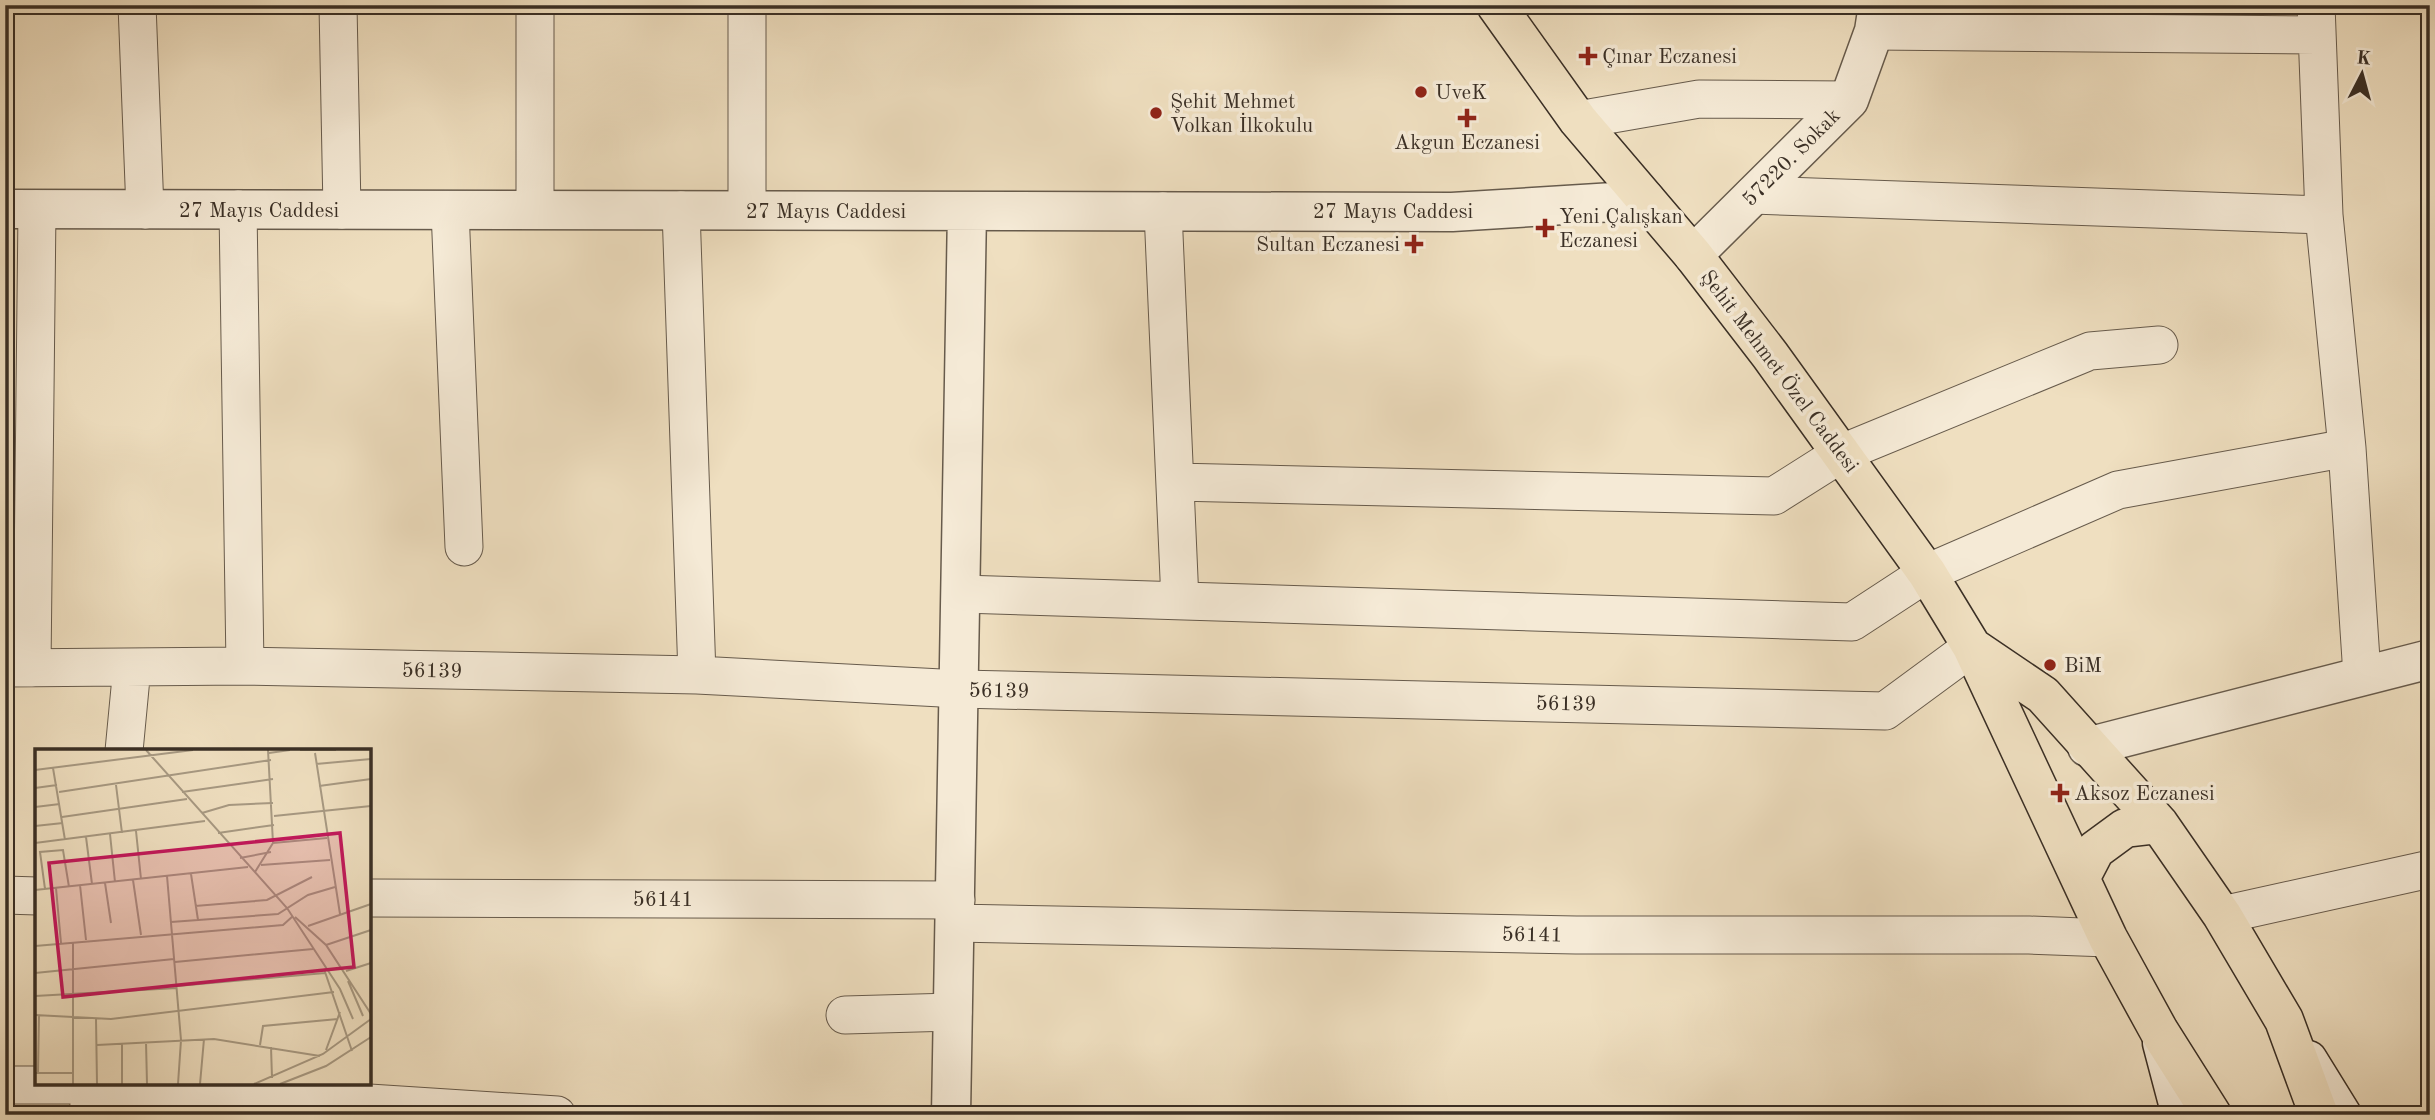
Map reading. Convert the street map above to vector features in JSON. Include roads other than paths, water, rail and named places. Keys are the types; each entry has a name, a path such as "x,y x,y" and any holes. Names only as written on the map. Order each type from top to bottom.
{"main road":[{"name":"Şehit Mehmet Özel Caddesi","path":"1496,5 1578,120 1693,254 1770,355 1927,573 1972,647 2108,938 2159,1031 2212,1115"},
{"path":"1972,647 2043,695 2159,824 2222,915 2284,1020 2319,1115"},
{"path":"2081,877 2095,850 2126,828 2159,824"}],"street":[{"path":"137,5 145,209"},
{"path":"338,5 342,210"},
{"path":"535,5 535,210"},
{"path":"747,5 747,211"},
{"path":"1876,18 2316,20 2324,215 2347,448 2362,675"},
{"name":"57220. Sokak","path":"1693,254 1849,100 1876,18"},
{"path":"1578,120 1699,99 1849,100"},
{"path":"1753,195 2324,215"},
{"name":"27 Mayıs Caddesi","path":"21,209 1452,212 1646,200"},
{"path":"19,668 21,209"},
{"path":"238,209 246,666"},
{"path":"450,210 464,547"},
{"path":"681,211 698,675"},
{"path":"951,1115 967,211"},
{"path":"1163,211 1180,601"},
{"path":"1175,482 1774,496 1842,453 2090,351 2159,345"},
{"path":"962,594 1852,622 1927,573 2118,490 2347,448"},
{"name":"56139","path":"19,668 246,666 698,675 960,689 1885,710 1972,647"},
{"path":"2087,747 2430,659"},
{"path":"124,749 132,667"},
{"path":"2222,915 2430,869"},
{"path":"5,895 35,896"},
{"name":"56141","path":"371,898 956,912 1576,935 2029,935 2108,938"},
{"path":"845,1015 953,1012"},
{"path":"2284,1020 2342,1115"},
{"path":"2159,1031 2181,1115"},
{"path":"5,1085 90,1094 557,1115"}],"place":[{"name":"Çınar Eczanesi","path":"1588,56"},
{"name":"UveK","path":"1421,92"},
{"name":"Şehit Mehmet Volkan İlkokulu","path":"1156,113"},
{"name":"Akgun Eczanesi","path":"1467,118"},
{"name":"Yeni Çalışkan Eczanesi","path":"1545,228"},
{"name":"Sultan Eczanesi","path":"1414,244"},
{"name":"BiM","path":"2050,665"},
{"name":"Aksoz Eczanesi","path":"2060,793"}]}
